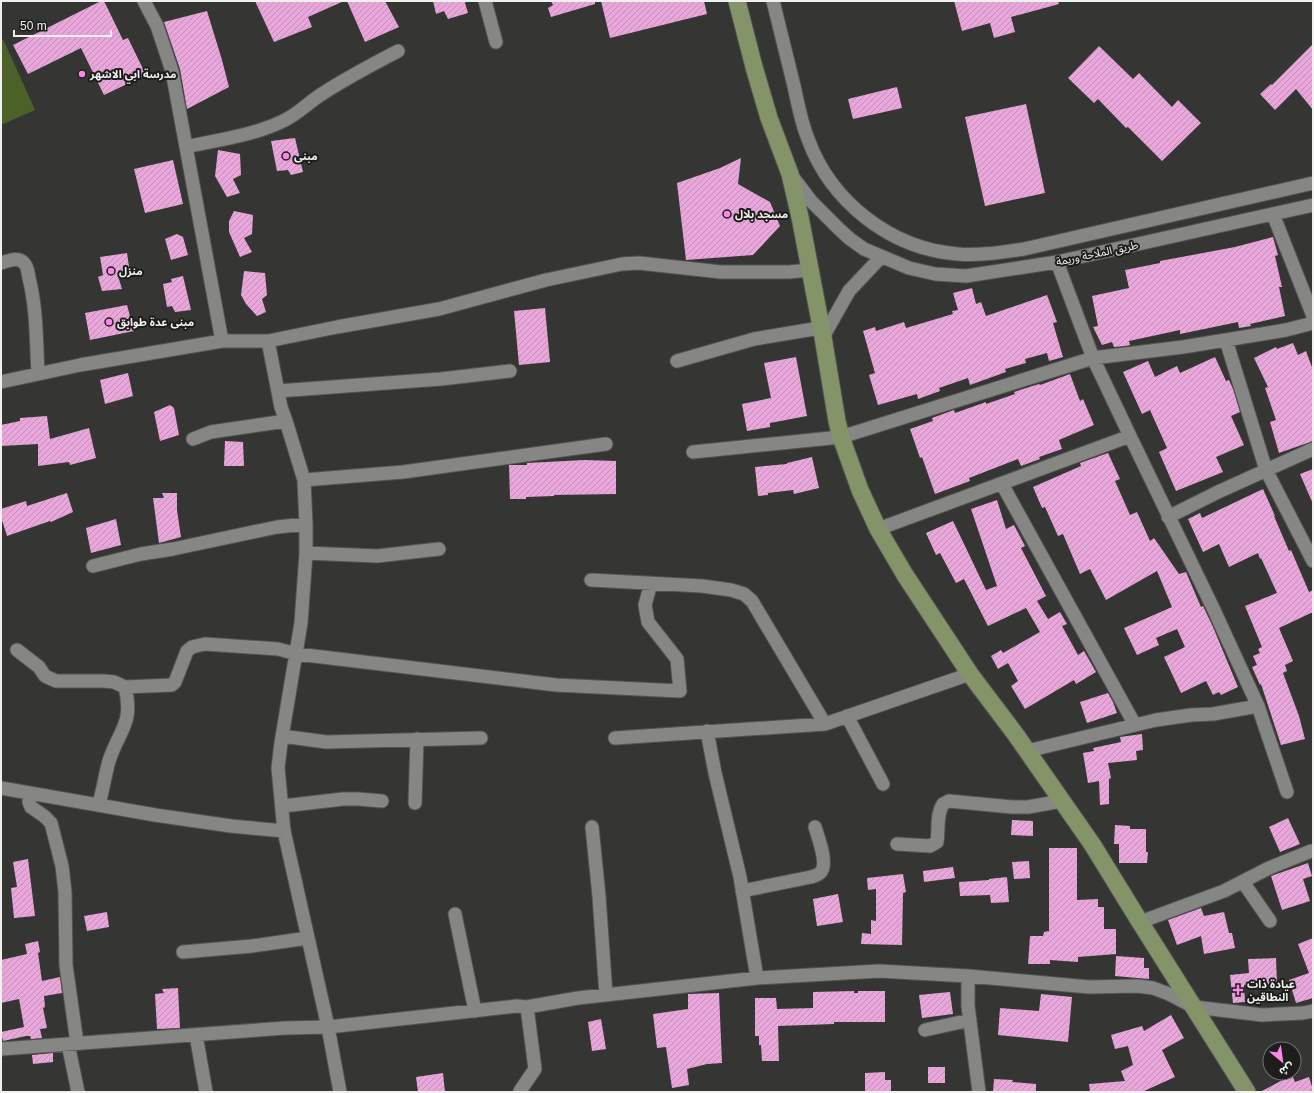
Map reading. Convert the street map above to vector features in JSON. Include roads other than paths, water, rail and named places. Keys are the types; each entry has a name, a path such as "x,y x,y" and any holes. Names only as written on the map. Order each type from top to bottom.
{"main road":[{"path":"737,1 769,118 790,174 800,217 841,437 860,490 878,530 905,575 970,674 1027,751 1092,844 1248,1092"}],"street":[{"path":"144,1 157,26 172,71 222,341"},
{"path":"485,1 496,42"},
{"path":"773,1 801,118 817,160 833,185 858,212 882,229 913,244 957,254 979,255 1002,252 1032,247 1313,183"},
{"path":"186,147 248,133 283,122 315,99 354,75 398,51"},
{"name":"طريق الملاحة وريمة","path":"790,174 811,201 838,228 864,249 909,268 935,274 966,276 1058,262 1313,205"},
{"path":"1273,214 1313,316"},
{"path":"677,361 754,339 822,332 849,291 881,257"},
{"path":"1,264 19,260 24,262 27,268 36,315 38,373"},
{"path":"1058,262 1093,358 1168,517 1214,610 1258,706 1287,792"},
{"path":"1,382 80,365 222,341 268,341 439,309 546,280 622,264 639,263 721,272 789,272 810,270"},
{"path":"693,452 841,437 1093,358 1183,347 1286,330 1313,323"},
{"path":"1226,340 1266,470 1313,561"},
{"path":"268,341 280,407 286,421 304,480 306,524 306,553 301,623 278,768 283,806 284,831 328,1027 340,1092"},
{"path":"278,391 441,379 510,370"},
{"path":"193,439 211,432 286,421"},
{"path":"878,530 1130,436"},
{"path":"304,480 403,472 606,444"},
{"path":"1168,517 1218,492 1313,449"},
{"path":"1002,484 1135,725"},
{"path":"93,566 142,554 262,530 306,524"},
{"path":"306,553 377,556 439,549"},
{"path":"591,580 702,586 731,590 744,594 752,601 825,724"},
{"path":"17,650 39,667 46,676 56,681 104,681 114,682 125,687 172,685 175,682 187,651 192,647 205,644 278,649 297,654 556,685 680,691 677,659 648,622 645,606 651,584"},
{"path":"615,738 825,724 970,674"},
{"path":"100,804 109,763 128,717 129,701 125,687"},
{"path":"1027,751 1135,725 1177,717 1213,714 1258,706"},
{"path":"847,716 883,784"},
{"path":"707,731 715,773 739,870 757,978"},
{"path":"282,736 326,742 481,738"},
{"path":"415,803 417,739"},
{"path":"1,788 100,804 155,815 231,826 284,831"},
{"path":"30,793 29,802 31,807 51,823 62,866 66,892 66,965 78,1092"},
{"path":"283,806 343,799 382,801"},
{"path":"897,844 930,846 937,842 940,808 943,804 949,801 1012,807 1028,807 1062,801"},
{"path":"592,827 599,896 606,995"},
{"path":"742,891 812,877 821,873 824,867 823,857 815,827"},
{"path":"1140,922 1224,891 1269,868 1311,851"},
{"path":"1243,882 1270,921"},
{"path":"455,914 475,1011"},
{"path":"183,952 252,946 308,938"},
{"path":"1,1049 285,1028 328,1027 516,1006 526,1007 578,998 757,978 879,971 968,976 1088,987 1137,986 1153,988 1169,994 1194,1007 1262,1015 1303,1014 1313,1011"},
{"path":"968,976 968,1006 979,1092"},
{"path":"520,1091 535,1070 526,1007"},
{"path":"925,1030 970,1020"},
{"path":"196,1035 206,1092"}],"place":[{"name":"مدرسة ابي الاشهر","path":"82,74"},
{"name":"مبنى","path":"286,156"},
{"name":"مسجد بلال","path":"727,214"},
{"name":"منزل","path":"111,271"},
{"name":"مبنى عدة طوابق","path":"109,322"},
{"name":"عيادة ذات النطاقين","path":"1238,990"}]}
